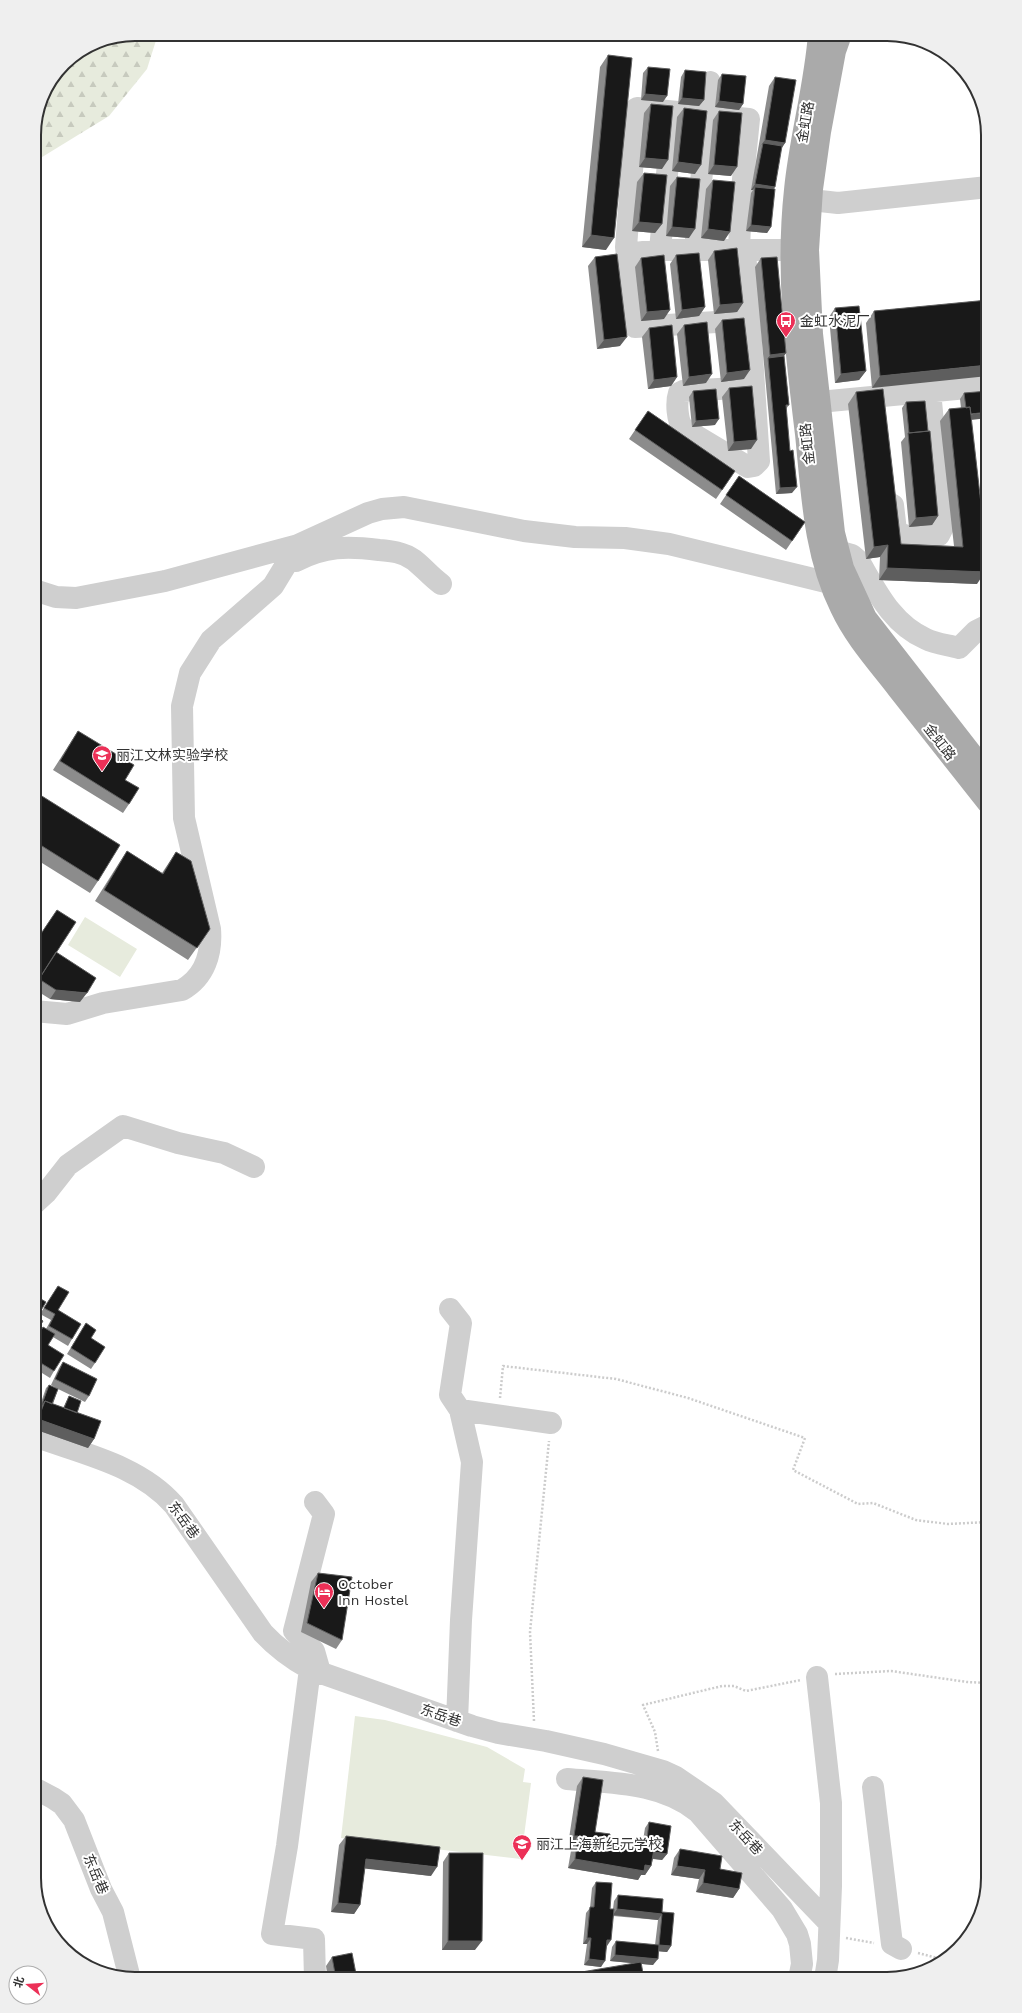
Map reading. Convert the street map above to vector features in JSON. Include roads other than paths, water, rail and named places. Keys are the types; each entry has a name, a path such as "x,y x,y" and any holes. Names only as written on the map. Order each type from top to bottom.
{"main road":[{"name":"金虹路","path":"818,41 795,188 791,250 795,336 815,516 821,555 830,583 842,610 862,643 981,794"},
{"name":"金虹路","path":"839,41 835,51 820,132 811,200 808,280 819,402 832,514 838,551 850,586 863,613 876,633 981,765"}],"street":[{"path":"701,272 697,250 701,180 710,82"},
{"path":"749,320 635,327 626,247 637,108 749,120 743,185 742,250 749,320 754,387 759,461 754,466 748,467 683,428 680,424 677,398 679,393 683,391 754,387"},
{"path":"660,250 672,112"},
{"path":"632,173 743,185"},
{"path":"811,200 838,203 981,188"},
{"path":"627,254 660,250 791,250"},
{"path":"704,301 708,345"},
{"path":"710,367 712,390"},
{"path":"819,402 981,387"},
{"path":"891,483 896,531 904,536 913,538 939,535 943,527 930,391"},
{"path":"882,396 884,420"},
{"path":"41,593 56,598 76,598 165,581 298,545 368,513 382,509 404,507 524,531 574,537 625,538 655,542 830,583"},
{"path":"41,1012 67,1014 104,1003 182,990 190,986 203,969 211,946 211,935 184,818 182,706 185,689 190,673 211,640 273,586 298,545"},
{"path":"283,570 294,562 319,551 349,547 399,552 414,560 441,584"},
{"path":"838,551 852,555 859,561 891,614 907,628 928,640 959,648 976,631 981,628"},
{"path":"41,1197 68,1165 123,1126 178,1143 224,1153 254,1167"},
{"path":"450,1309 461,1323 450,1395 460,1410 472,1462 461,1620 457,1721"},
{"path":"460,1410 498,1417 551,1423"},
{"name":"东岳巷","path":"41,1439 128,1470 157,1488 174,1505 263,1633 285,1654 315,1671 457,1721 498,1733 604,1754 663,1771 689,1784 714,1803 829,1923"},
{"path":"315,1502 324,1514 294,1631 314,1651 315,1671 272,1934 314,1940 315,1972"},
{"path":"817,1677 831,1803 831,1886 828,1960 826,1972"},
{"path":"567,1779 632,1785 653,1790 689,1805 698,1812 782,1909 797,1934 800,1944 802,1964 801,1972"},
{"path":"873,1787 892,1944 901,1949"},
{"name":"东岳巷","path":"41,1792 62,1804 74,1820 101,1889 113,1912 128,1972"}],"place":[{"name":"金虹水泥厂","path":"786,338"},
{"name":"丽江文林实验学校","path":"102,772"},
{"name":"October Inn Hostel","path":"324,1609"},
{"name":"丽江上海新纪元学校","path":"522,1861"}]}
